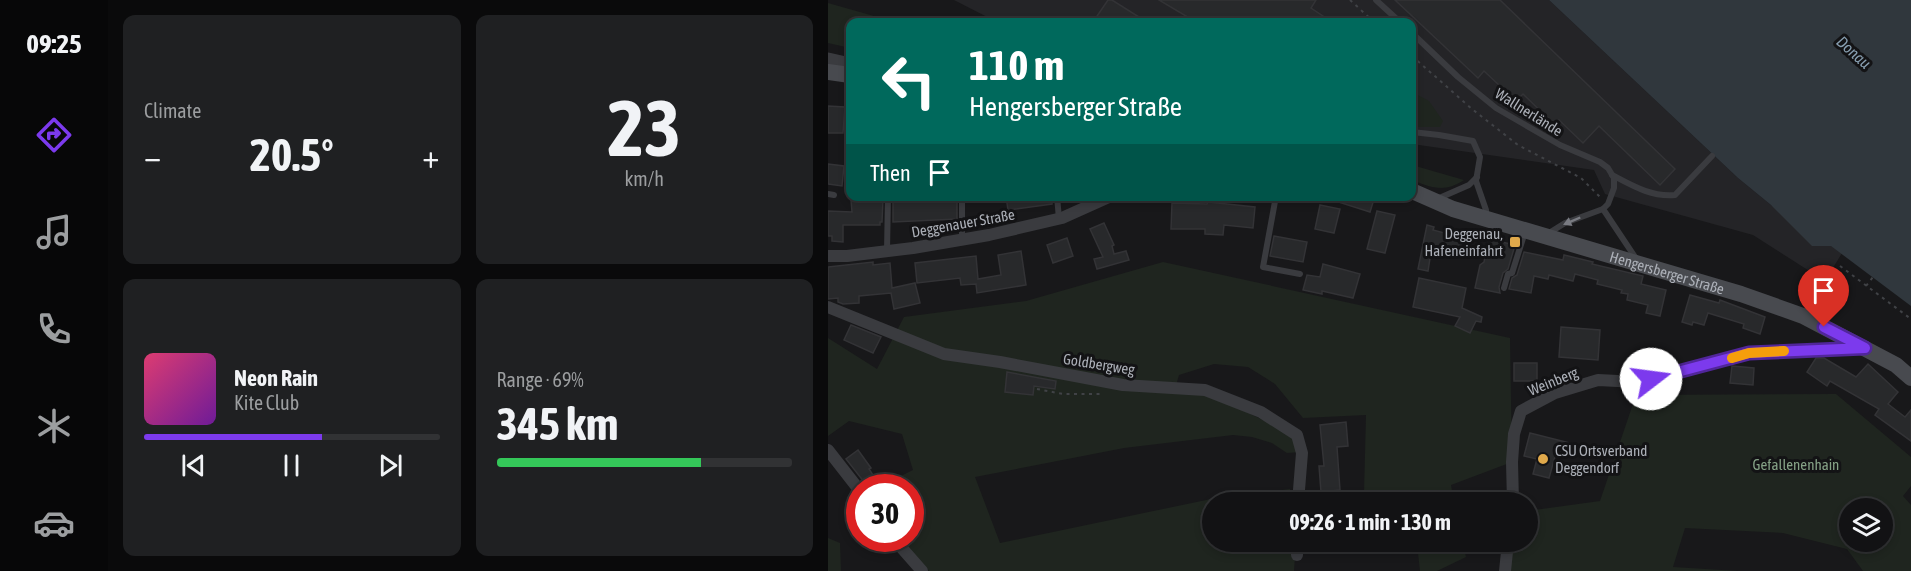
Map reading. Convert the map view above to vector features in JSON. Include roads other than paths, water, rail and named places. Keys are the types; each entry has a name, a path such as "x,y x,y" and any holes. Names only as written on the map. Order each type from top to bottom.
{"main road":[{"path":"828,72 846,74"},
{"name":"Hengersberger Straße","path":"1416,193 1485,219 1741,294 1803,316 1896,365 1911,378"}],"street":[{"path":"828,60 846,64"},
{"name":"Deggenauer Straße","path":"828,256 887,251 989,235 1059,219 1100,201"},
{"name":"Goldbergweg","path":"828,307 944,354 1123,385 1205,390 1261,412 1297,435 1302,453 1299,492"},
{"name":"Weinberg","path":"1513,492 1514,434 1521,411 1556,393 1598,380 1637,382 1749,353 1865,348"},
{"path":"828,450 847,474"},
{"path":"905,552 922,571"},
{"path":"1504,571 1507,552"}],"lane":[{"path":"1376,0 1396,18"},
{"name":"Wallnerlände","path":"1416,37 1458,77 1496,108 1560,145 1600,162 1612,174 1643,191 1663,196 1676,195 1712,156"},
{"path":"1416,132 1473,141 1480,157 1478,190 1486,210 1485,219"},
{"path":"1544,237 1565,223 1603,209 1608,204 1614,188 1612,174"},
{"path":"1433,201 1469,185 1477,177"},
{"name":"Deggenauer Straße","path":"887,251 888,201"},
{"path":"962,201 962,240"},
{"path":"1057,201 1059,219"},
{"path":"1275,201 1263,267 1300,274"},
{"path":"1603,209 1639,263"},
{"path":"1504,288 1508,274 1512,273 1525,231"}],"water":[{"name":"Donau","path":"1549,0 1911,0 1911,306 1831,246 1812,246 1771,205 1738,178"}],"place":[{"name":"Deggenau, Hafeneinfahrt","path":"1515,242"},
{"name":"CSU Ortsverband Deggendorf","path":"1543,459"}],"park label":[{"name":"Gefallenenhain","path":"1796,464"}]}
